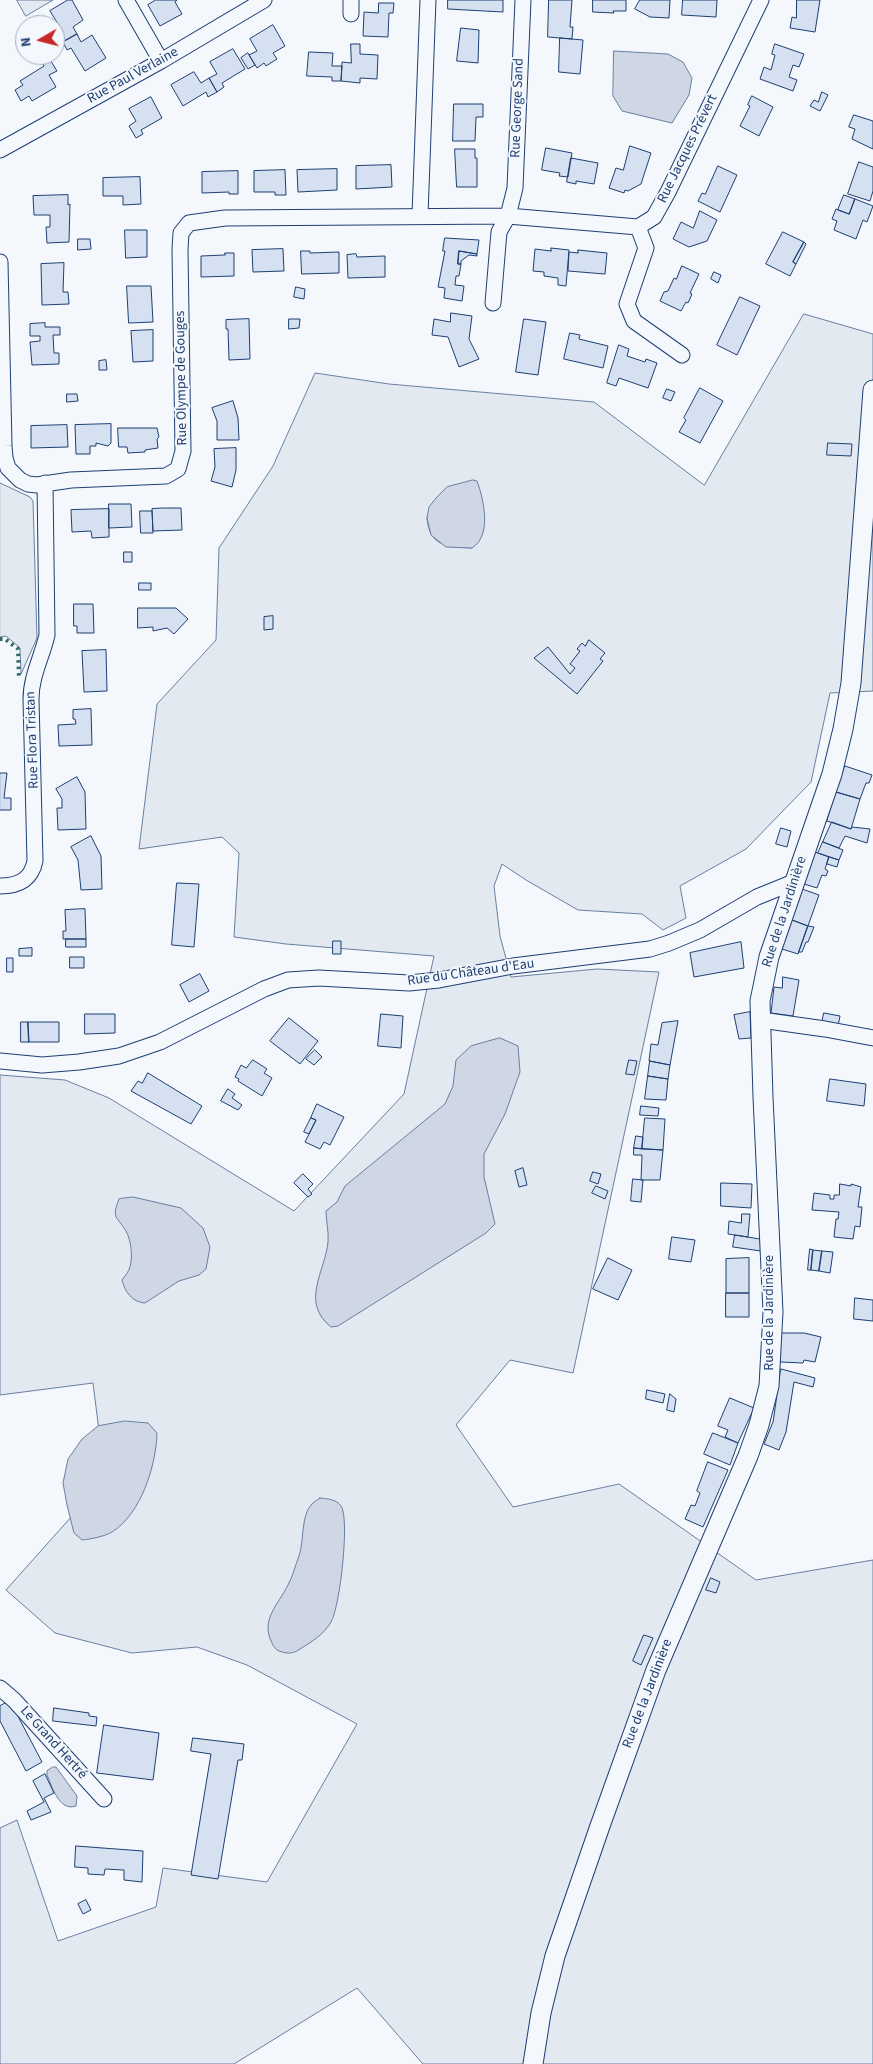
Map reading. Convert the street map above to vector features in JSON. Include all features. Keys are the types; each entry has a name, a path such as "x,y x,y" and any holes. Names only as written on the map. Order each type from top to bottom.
{"street":[{"path":"126,0 161,61"},
{"name":"Rue Paul Verlaine","path":"0,150 161,61 264,0"},
{"path":"420,215 428,0"},
{"name":"Rue George Sand","path":"492,303 498,232 508,216 515,188 522,0"},
{"name":"Rue Jacques Prévert","path":"638,227 654,217 668,192 761,0"},
{"name":"Rue Olympe de Gouges","path":"0,262 5,458 8,468 20,480 37,485 71,480 150,478 166,476 178,469 183,451 181,233 189,223 225,218 420,215 508,216"},
{"path":"508,216 638,227 646,248 627,304 634,321 682,355"},
{"name":"Rue de la Jardinière","path":"533,2064 541,2013 555,1956 597,1835 656,1670 748,1456 759,1425 769,1386 773,1312 760,1001 769,957 832,774 843,729 851,684 873,390"},
{"name":"Rue Flora Tristan","path":"0,886 10,886 24,881 29,877 35,861 30,699 33,675 47,635 45,484"},
{"name":"Rue du Château d'Eau","path":"0,1061 42,1065 119,1056 160,1042 264,989 288,980 319,978 409,983 439,980 513,966 650,948 669,943 700,930 757,897 794,882"},
{"path":"760,1020 873,1038"},
{"name":"Le Grand Hertré","path":"0,1688 14,1700 104,1799"}],"shaded area":[{"path":"17,0 53,0 28,15 25,15"},
{"path":"614,51 668,54 683,62 692,78 689,95 672,123 622,111 613,96"},
{"path":"804,314 873,334 873,691 830,693 811,782 746,849 680,886 686,918 663,930 642,914 578,910 502,864 494,886 500,936 511,977 597,969 659,972 573,1373 510,1360 456,1425 513,1507 619,1484 756,1580 873,1560 873,2064 423,2064 357,1988 234,2064 0,2064 0,1828 17,1820 58,1941 156,1907 163,1868 267,1882 357,1724 247,1665 197,1647 132,1653 55,1633 6,1590 105,1479 93,1383 0,1395 0,1075 65,1080 109,1098 294,1211 404,1094 434,956 286,944 234,937 239,853 222,837 139,849 157,704 216,640 219,548 273,466 315,373 389,384 594,402 704,485","holes":["427,518 472,548 441,544 432,535"]},
{"path":"473,480 477,481 484,507 485,517 482,535 472,548 446,547 431,535 427,518 429,507 447,487"},
{"path":"0,483 30,497 33,501 37,638 21,674 20,648 6,636 0,637"},
{"path":"500,1038 518,1046 520,1072 505,1114 484,1154 484,1177 495,1224 486,1233 338,1326 331,1327 322,1317 317,1307 316,1297 328,1242 326,1211 337,1202 345,1186 445,1104 453,1086 456,1060 471,1046"},
{"path":"133,1197 181,1208 203,1228 210,1247 206,1269 199,1275 179,1281 145,1303 136,1301 130,1296 122,1280 130,1267 131,1248 128,1235 116,1217 115,1210 119,1199"},
{"path":"125,1421 148,1423 157,1433 154,1460 145,1488 131,1514 122,1524 108,1534 82,1540 74,1533 63,1483 68,1459 82,1439 98,1426"},
{"path":"320,1498 337,1502 344,1514 343,1563 338,1599 328,1627 297,1651 285,1653 276,1649 272,1643 269,1635 269,1620 293,1575 301,1550 304,1522 308,1510"},
{"path":"56,1767 77,1796 76,1806 70,1807 65,1805 57,1797 47,1775 47,1771"}],"building":[{"path":"68,0 72,0 83,20 73,27 77,34 65,41 65,15 52,15 50,11"},
{"path":"156,0 177,0 175,2 182,14 160,26 148,5"},
{"path":"448,0 503,0 503,12 448,9"},
{"path":"549,0 572,0 570,27 573,27 572,39 548,37"},
{"path":"593,0 626,0 626,11 613,11 614,13 593,12"},
{"path":"640,0 670,0 669,18 650,17 635,9"},
{"path":"683,0 717,0 716,17 682,15"},
{"path":"797,0 820,0 815,32 790,28 792,17 796,18"},
{"path":"379,3 394,3 393,13 389,13 388,37 363,36 364,12 378,13"},
{"path":"273,25 285,46 273,53 277,59 266,66 264,63 257,68 249,55 257,51 250,39"},
{"path":"461,28 479,30 478,63 457,61"},
{"path":"77,34 81,42 92,35 106,58 85,71 71,48 67,50 65,41"},
{"path":"560,38 583,40 580,74 559,72"},
{"path":"351,44 360,44 360,54 378,55 377,79 360,78 360,83 341,81 342,62 351,63"},
{"path":"775,44 804,54 799,67 793,65 789,77 797,80 793,91 760,79 764,67 771,70 775,55 772,54"},
{"path":"233,49 245,69 222,83 224,87 217,92 209,78 217,74 210,62"},
{"path":"309,52 333,53 332,66 342,66 341,81 332,81 332,77 307,76"},
{"path":"248,53 255,65 248,69 241,58"},
{"path":"53,65 57,71 49,75 56,87 32,101 29,96 21,101 15,90 23,85 20,81 44,66"},
{"path":"194,72 201,83 209,78 217,92 208,97 206,92 183,106 171,85"},
{"path":"822,92 828,95 820,111 810,106 814,100 818,102"},
{"path":"752,96 773,107 759,136 740,126 750,106 748,105"},
{"path":"151,97 162,118 141,130 143,134 136,138 129,126 136,121 129,109"},
{"path":"454,104 483,104 483,117 476,117 475,141 453,141"},
{"path":"854,115 873,121 873,149 852,139 855,129 849,127"},
{"path":"630,146 651,153 641,184 628,191 625,190 624,193 609,188 616,168 623,170"},
{"path":"546,148 572,153 568,177 559,176 560,173 542,170"},
{"path":"455,149 475,149 475,158 477,158 477,187 457,187"},
{"path":"571,158 598,163 594,184 576,181 576,184 567,182"},
{"path":"859,162 873,167 873,191 870,201 848,194"},
{"path":"391,165 392,187 356,189 356,166"},
{"path":"718,166 737,175 720,212 698,201 702,193 705,194"},
{"path":"337,169 337,190 298,192 297,170"},
{"path":"285,170 286,195 275,195 275,192 254,192 254,171"},
{"path":"238,171 238,194 229,194 229,192 202,193 202,172"},
{"path":"140,177 141,204 123,205 123,196 103,196 103,178"},
{"path":"68,195 68,205 70,204 69,242 47,243 46,227 50,227 50,215 34,215 33,196"},
{"path":"844,195 855,199 849,214 838,210"},
{"path":"855,199 873,206 867,222 863,220 856,239 834,230 837,221 832,219 836,209 849,214"},
{"path":"700,211 717,220 707,241 689,247 673,239 681,222 693,228"},
{"path":"125,230 147,230 147,257 126,258"},
{"path":"783,232 804,242 793,262 796,264 790,276 766,264"},
{"path":"445,238 479,240 477,254 459,251 458,264 461,264 459,276 456,276 455,285 464,286 462,301 444,298 445,288 438,287 445,251 443,251"},
{"path":"78,239 90,239 91,249 78,250"},
{"path":"804,242 806,244 796,264 793,262"},
{"path":"551,248 569,250 566,286 558,285 558,278 544,276 544,272 533,271 535,249 551,251"},
{"path":"283,249 284,271 253,272 252,250"},
{"path":"578,250 607,253 605,274 568,271 569,252 578,253"},
{"path":"301,251 310,251 310,253 339,252 339,273 302,274"},
{"path":"459,251 477,254 477,256 469,255 461,261 461,264 458,264"},
{"path":"225,253 234,253 234,276 201,277 201,256 225,255"},
{"path":"356,254 357,257 385,256 385,277 348,278 347,255"},
{"path":"64,263 63,292 68,292 69,304 42,305 41,264"},
{"path":"682,266 699,274 690,293 692,294 688,303 686,302 681,311 660,301 664,292 668,291 674,278 676,279"},
{"path":"714,272 721,275 718,283 711,279"},
{"path":"127,286 151,286 153,322 129,323"},
{"path":"296,287 305,289 304,299 294,297"},
{"path":"740,297 760,306 737,355 717,345"},
{"path":"451,313 472,316 469,339 479,359 459,367 448,337 432,335 434,319 450,322"},
{"path":"249,319 250,359 229,360 226,320"},
{"path":"289,319 300,319 299,328 289,329"},
{"path":"524,319 546,322 538,375 516,372"},
{"path":"45,323 45,327 60,327 60,335 53,335 54,353 59,353 59,364 32,365 30,342 40,341 40,336 30,336 30,324"},
{"path":"153,330 153,361 133,362 131,331"},
{"path":"570,333 580,335 579,339 608,346 603,368 564,359"},
{"path":"619,345 629,349 627,356 645,362 646,359 657,363 648,388 619,378 616,386 607,383"},
{"path":"106,360 107,370 99,370 99,361"},
{"path":"700,388 723,401 700,443 679,432 686,420 684,418"},
{"path":"667,389 675,392 671,401 663,398"},
{"path":"67,394 77,394 78,401 67,402"},
{"path":"233,401 238,418 239,440 217,440 217,421 212,408"},
{"path":"111,424 111,443 108,446 96,443 96,446 90,446 90,454 76,454 75,425"},
{"path":"67,425 68,447 31,448 31,426"},
{"path":"118,428 157,428 159,437 157,439 158,448 145,450 145,452 128,453 127,447 119,447"},
{"path":"828,443 852,444 851,456 827,455"},
{"path":"236,448 236,470 232,487 211,481 215,467 214,449"},
{"path":"109,504 131,504 132,527 109,528"},
{"path":"181,508 182,530 153,531 152,509"},
{"path":"109,509 109,537 92,538 91,531 72,532 71,510"},
{"path":"140,511 152,511 153,533 141,533"},
{"path":"124,552 132,552 132,562 124,562"},
{"path":"139,583 151,583 151,590 139,590"},
{"path":"74,604 93,604 94,633 77,633 77,626 74,626"},
{"path":"138,608 176,608 188,619 174,634 167,628 153,631 153,627 138,628"},
{"path":"273,616 273,629 264,630 264,617"},
{"path":"589,640 605,653 600,659 603,661 577,694 534,658 548,647 570,674 575,668 570,664 580,651 577,649 582,643 585,646"},
{"path":"106,650 107,691 84,692 82,651"},
{"path":"91,709 92,745 59,746 58,725 76,724 75,719 73,719 73,710"},
{"path":"845,766 872,775 869,783 866,783 860,799 836,792"},
{"path":"0,773 7,773 4,798 11,798 11,810 0,810"},
{"path":"77,777 85,792 86,829 58,830 57,808 62,808 62,799 56,789"},
{"path":"836,792 860,799 851,829 827,821"},
{"path":"832,822 851,829 852,827 870,829 867,843 845,836 839,848 823,842"},
{"path":"781,828 791,831 787,847 776,844"},
{"path":"91,836 101,856 102,889 81,890 78,860 71,847"},
{"path":"823,842 843,850 839,860 818,853"},
{"path":"815,852 829,857 825,869 828,871 826,876 822,875 817,888 804,884"},
{"path":"829,857 839,860 837,867 827,864"},
{"path":"177,883 199,884 194,947 172,945"},
{"path":"802,889 819,895 808,926 792,920"},
{"path":"85,909 86,939 63,939 63,931 66,931 65,910"},
{"path":"792,920 808,926 798,954 782,949"},
{"path":"808,926 814,927 802,952 799,952"},
{"path":"66,939 86,939 86,947 66,947"},
{"path":"333,941 341,941 341,954 333,954"},
{"path":"741,942 744,968 694,977 690,953"},
{"path":"32,948 32,956 19,956 19,949"},
{"path":"70,957 84,957 84,968 70,968"},
{"path":"7,958 13,958 13,972 7,972"},
{"path":"200,974 209,991 189,1002 180,985"},
{"path":"783,977 799,980 793,1016 771,1013 774,987 782,988"},
{"path":"750,1012 751,1038 739,1039 734,1015"},
{"path":"824,1013 840,1016 838,1026 822,1023"},
{"path":"85,1014 115,1014 115,1033 85,1034"},
{"path":"381,1014 403,1016 401,1048 378,1046"},
{"path":"289,1018 318,1041 300,1064 270,1041"},
{"path":"678,1021 670,1065 649,1061 651,1044 658,1045 662,1023"},
{"path":"21,1022 28,1022 29,1042 21,1042"},
{"path":"28,1022 59,1022 59,1042 29,1042"},
{"path":"315,1050 322,1057 314,1065 306,1059"},
{"path":"253,1060 267,1069 264,1073 272,1078 262,1096 238,1081 239,1079 235,1077 241,1065 246,1068"},
{"path":"629,1060 637,1061 634,1075 626,1074"},
{"path":"650,1061 670,1065 668,1079 648,1076"},
{"path":"148,1073 202,1106 191,1124 131,1091 138,1081 142,1083"},
{"path":"648,1076 668,1079 666,1100 645,1099"},
{"path":"830,1079 866,1084 864,1106 827,1101"},
{"path":"228,1089 235,1094 232,1098 242,1105 238,1110 221,1101"},
{"path":"317,1104 344,1117 330,1145 324,1142 320,1149 305,1142 316,1120 311,1118"},
{"path":"641,1106 659,1108 658,1116 640,1115"},
{"path":"311,1118 316,1120 309,1134 304,1132"},
{"path":"645,1118 665,1119 663,1150 642,1149"},
{"path":"636,1136 643,1137 642,1149 634,1148"},
{"path":"634,1148 663,1150 660,1180 641,1180 642,1155 634,1155"},
{"path":"523,1168 527,1185 519,1187 515,1171"},
{"path":"593,1172 601,1174 598,1184 590,1181"},
{"path":"303,1174 313,1184 308,1189 312,1194 308,1197 294,1183"},
{"path":"633,1179 643,1180 641,1202 631,1201"},
{"path":"721,1183 752,1184 751,1208 721,1206"},
{"path":"840,1184 851,1186 851,1184 861,1187 858,1207 862,1207 860,1227 855,1226 853,1239 834,1237 836,1219 838,1219 839,1212 812,1210 814,1193 830,1195 830,1199 834,1199 834,1195 839,1195"},
{"path":"596,1186 608,1191 605,1199 592,1193"},
{"path":"742,1214 750,1214 748,1237 728,1234 729,1221 741,1223"},
{"path":"735,1235 760,1239 761,1251 733,1247"},
{"path":"672,1237 695,1240 691,1262 669,1259"},
{"path":"810,1249 813,1250 811,1270 808,1270"},
{"path":"813,1250 822,1251 819,1271 811,1270"},
{"path":"822,1251 833,1252 830,1273 819,1271"},
{"path":"608,1258 632,1270 618,1300 593,1289"},
{"path":"749,1258 749,1293 726,1293 726,1259"},
{"path":"726,1293 749,1293 749,1317 726,1317"},
{"path":"855,1298 873,1300 873,1321 854,1319"},
{"path":"781,1333 804,1333 821,1337 815,1362 804,1360 803,1363 780,1362"},
{"path":"781,1369 815,1378 813,1387 794,1382 786,1432 779,1450 764,1444 773,1422"},
{"path":"647,1390 665,1394 663,1403 646,1399"},
{"path":"670,1394 676,1399 674,1412 667,1410"},
{"path":"730,1398 754,1408 738,1443 725,1437 728,1430 718,1426"},
{"path":"713,1433 738,1443 730,1465 704,1454"},
{"path":"708,1462 728,1470 703,1527 685,1519 691,1505 695,1506 700,1493 697,1491"},
{"path":"711,1578 720,1582 716,1593 706,1590"},
{"path":"644,1635 653,1638 641,1665 633,1661"},
{"path":"10,1701 42,1762 26,1771 0,1721 0,1706"},
{"path":"54,1708 89,1713 89,1716 97,1717 96,1726 53,1721"},
{"path":"104,1725 159,1733 153,1780 97,1773"},
{"path":"193,1738 244,1744 242,1760 238,1760 218,1879 191,1875 211,1754 191,1751"},
{"path":"45,1774 54,1793 44,1798 51,1812 31,1820 27,1811 44,1802 33,1781"},
{"path":"76,1846 143,1851 142,1882 124,1880 124,1870 105,1869 104,1875 88,1874 88,1868 75,1867"},
{"path":"86,1900 91,1910 83,1914 78,1904"}],"hedge":[{"path":"0,639 5,639 18,649 19,679"}]}
